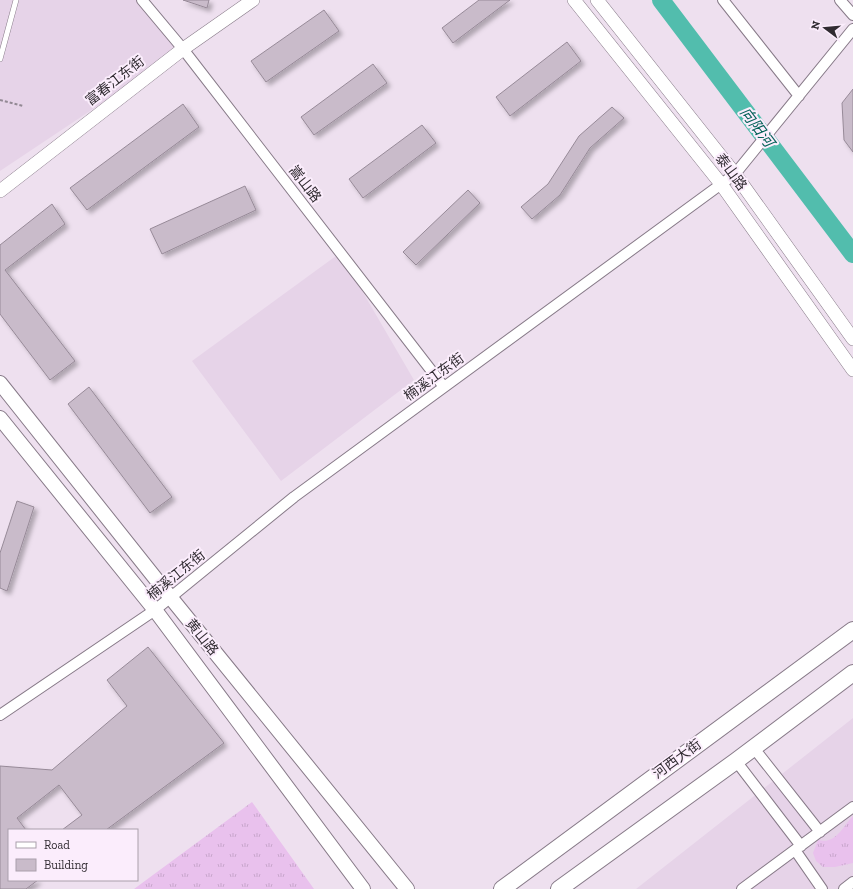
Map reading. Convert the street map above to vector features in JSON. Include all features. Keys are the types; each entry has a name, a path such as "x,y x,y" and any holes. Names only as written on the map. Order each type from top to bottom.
{"main road":[{"name":"黄山路","path":"0,383 170,598 407,889"},
{"name":"黄山路","path":"0,418 155,610 362,889"},
{"name":"河西大街","path":"502,889 853,630"},
{"path":"559,889 736,761 853,673"}],"street":[{"name":"嵩山路","path":"142,0 183,49 444,387"},
{"name":"富春江东街","path":"0,191 183,49 253,0"},
{"name":"泰山路","path":"574,0 721,184 853,370"},
{"name":"泰山路","path":"597,0 735,174 853,339"},
{"path":"723,0 799,96"},
{"path":"840,0 853,15"},
{"name":"楠溪江东街","path":"0,715 155,610 294,497 735,174 853,29"},
{"path":"753,747 820,832"},
{"path":"736,761 798,848 822,889"},
{"path":"742,889 853,807"},
{"path":"844,889 853,882"}],"lane":[{"path":"0,59 16,0"}],"path":[{"path":"0,100 23,106"}],"shaded area":[{"path":"0,0 142,0 183,49 0,171"},
{"path":"340,253 414,380 281,481 192,361"},
{"path":"853,718 853,889 636,889"}],"green space":[{"path":"252,802 314,889 134,889"},
{"path":"853,816 853,863 835,867 823,867 816,861 813,853 818,840 830,840 838,834"}],"building":[{"path":"183,0 209,0 207,8"},
{"path":"479,0 510,0 453,43 442,28"},
{"path":"324,10 339,31 266,82 251,61"},
{"path":"567,42 581,61 510,116 496,97"},
{"path":"373,64 387,83 314,135 301,117"},
{"path":"853,89 853,152 844,140 842,103"},
{"path":"183,104 199,127 87,210 70,188"},
{"path":"612,107 624,118 590,148 560,195 532,219 521,207 548,184 579,136"},
{"path":"422,125 436,143 363,198 349,179"},
{"path":"245,186 256,210 162,254 150,229"},
{"path":"468,190 480,203 416,265 403,252"},
{"path":"52,204 65,224 5,270 75,361 50,380 0,314 0,245"},
{"path":"89,387 172,497 150,513 68,404"},
{"path":"17,501 34,507 7,591 0,588 0,553"},
{"path":"148,647 224,743 107,829 63,829 82,815 59,785 17,818 25,829 8,829 8,881 37,881 26,889 0,889 0,766 52,770 127,706 107,680"}],"waterway":[{"name":"向阳河","path":"661,0 853,254"}]}
